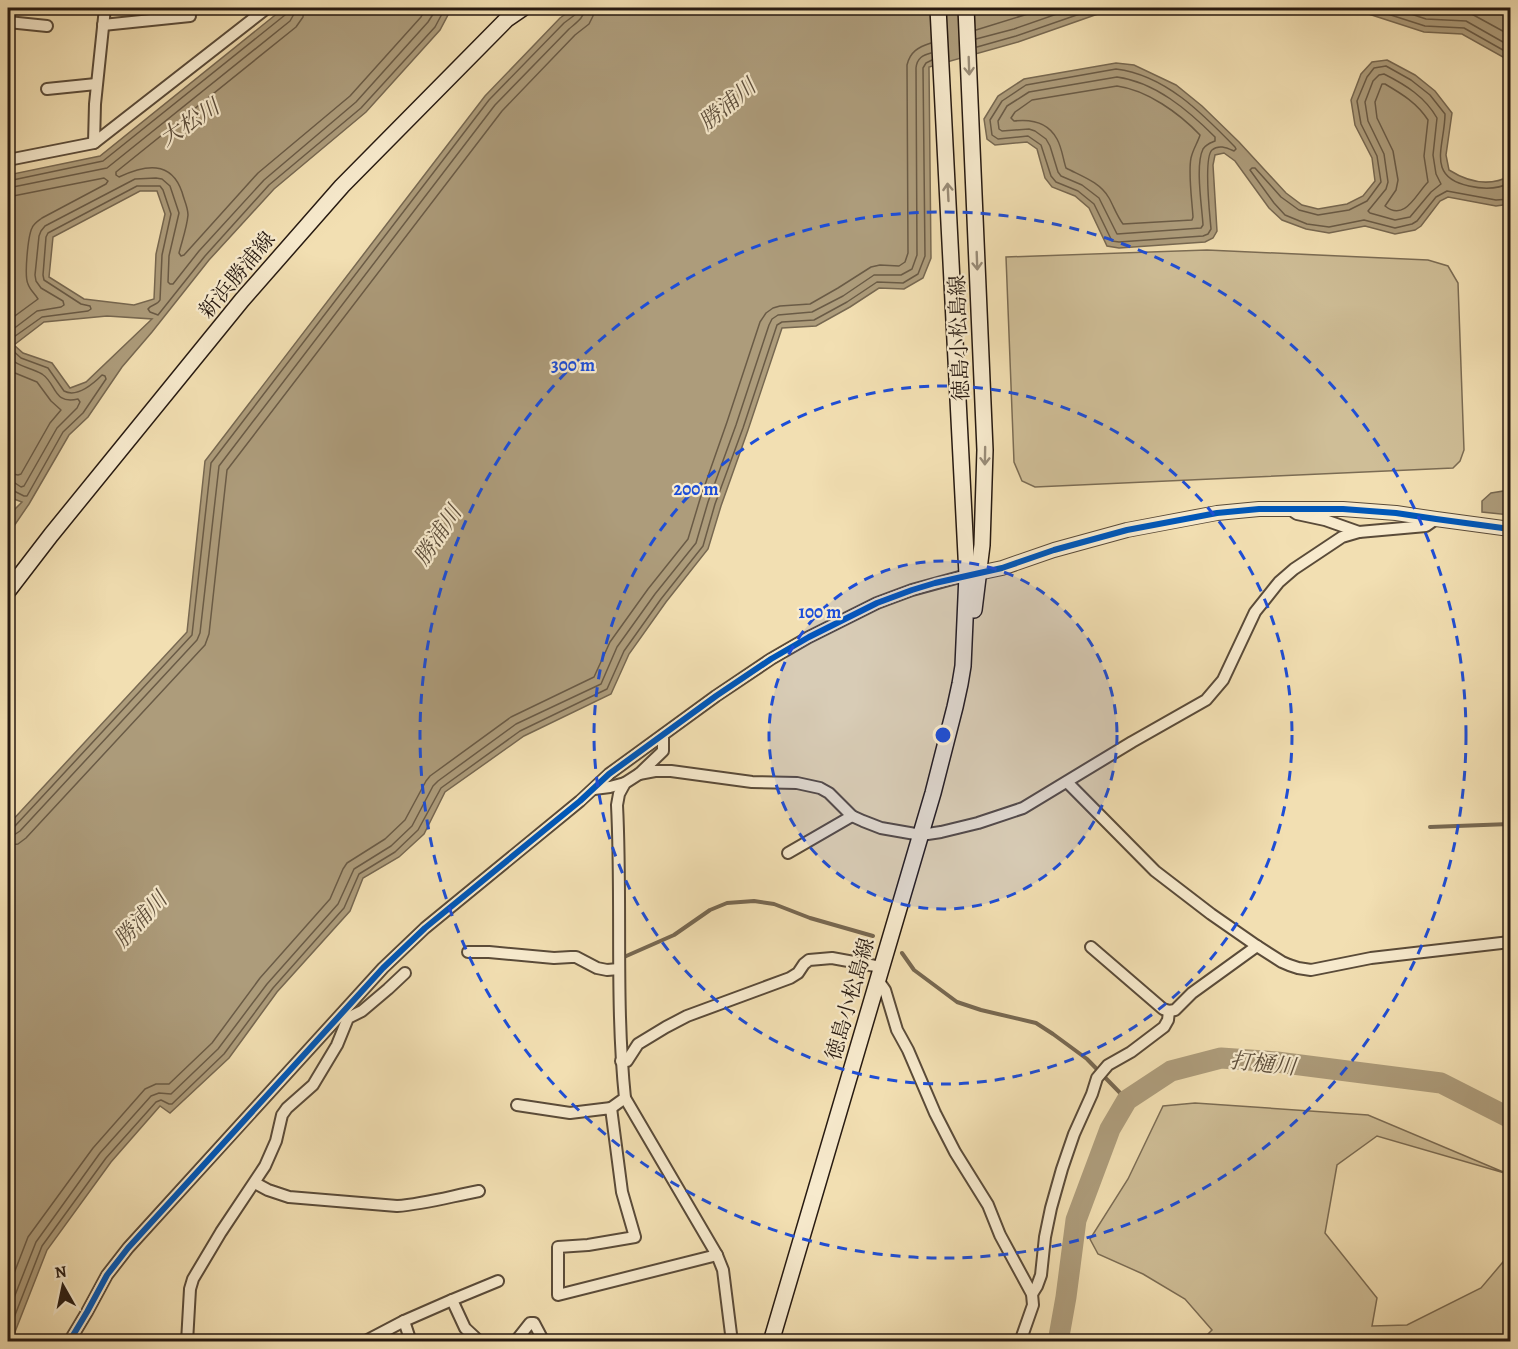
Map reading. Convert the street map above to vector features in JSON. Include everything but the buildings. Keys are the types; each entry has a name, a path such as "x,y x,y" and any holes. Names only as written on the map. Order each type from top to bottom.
{"main road":[{"name":"新浜勝浦線","path":"8,591 242,300 342,186 507,19 522,8"},
{"name":"徳島小松島線","path":"771,1341 921,835 956,707 975,606 973,574 965,544 938,8"},
{"name":"徳島小松島線","path":"966,8 985,450 982,545 973,574"}],"street":[{"path":"94,143 94,104 105,8"},
{"path":"8,160 94,143 267,8"},
{"path":"103,25 190,16"},
{"path":"8,22 48,27"},
{"path":"46,89 96,84"},
{"path":"69,1341 107,1275 128,1248 345,1015 383,968 425,928 594,789 609,774 716,696 809,637 877,603 912,590 1002,568 1054,550 1127,530 1217,513 1259,509 1343,509 1396,513 1510,529"},
{"path":"1289,509 1297,514 1325,520 1359,532"},
{"path":"639,774 671,771 752,782 797,783 820,788 829,793 852,816 882,828 921,835 978,823 1016,811 1206,700 1223,680 1255,612 1279,582 1294,569 1342,537 1359,532 1426,526 1436,519"},
{"path":"594,789 610,788 625,783 639,774 663,751 663,735"},
{"path":"1067,782 1155,871 1211,914 1281,962 1311,970 1371,958 1510,942"},
{"path":"625,783 619,794 617,806 621,1061 625,1098 717,1255 723,1270 732,1341"},
{"path":"788,853 852,816"},
{"path":"1091,947 1163,1009 1169,1011 1175,1010 1192,993 1257,946"},
{"path":"468,952 554,958 576,957 597,968 619,969"},
{"path":"621,1061 627,1060 638,1044 666,1027 687,1016 790,978 798,973 809,960 832,958 879,974 897,1030 935,1113 955,1152 988,1205 1000,1234 1032,1294 1033,1305 1020,1341"},
{"path":"345,1015 370,1004 405,973"},
{"path":"1032,1294 1041,1275 1049,1218 1062,1169 1097,1078 1108,1065 1131,1052 1164,1027 1169,1011"},
{"path":"187,1341 190,1290 193,1279 221,1232 255,1183 276,1141 282,1115 313,1085 337,1045 345,1015"},
{"path":"517,1105 570,1113 611,1108 625,1098"},
{"path":"611,1108 621,1184 635,1237 576,1247 558,1247 558,1295 717,1255"},
{"path":"255,1183 289,1197 397,1206 415,1205 479,1191"},
{"path":"364,1341 404,1321 498,1281"},
{"path":"452,1300 465,1329 480,1341"},
{"path":"404,1321 411,1341"},
{"path":"515,1341 530,1323 534,1323 544,1341"}],"shaded area":[{"path":"1207,250 1428,260 1448,266 1458,283 1464,450 1460,461 1453,468 1035,487 1022,481 1014,462 1006,257"},
{"path":"1195,1103 1368,1115 1508,1174 1377,1136 1337,1165 1325,1233 1377,1298 1372,1326 1407,1325 1481,1288 1503,1262 1510,1265 1510,1341 1201,1341 1212,1330 1185,1299 1143,1274 1098,1254 1090,1239 1128,1179 1163,1106"}],"water":[{"name":"大松川","path":"284,8 456,8 448,15 440,30 366,112 274,189 209,260 122,367 88,417 69,435 29,504 8,532 8,516 22,502 8,494 8,175 100,156","holes":["140,191 157,191 165,214 156,254 154,299 134,305 84,299 49,277 53,237","107,316 152,319 86,382 70,388 52,363 23,353 14,345 44,322"]},
{"name":"勝浦川","path":"574,8 1115,8 1018,42 929,67 931,258 923,278 904,289 879,288 816,326 782,328 708,549 629,654 611,694 524,736 445,792 424,834 399,857 363,878 350,911 277,992 229,1058 170,1113 160,1106 111,1162 47,1250 11,1342 8,1341 8,825 187,632 205,461 485,96 560,18"},
{"path":"1350,8 1510,8 1510,61 1462,34 1424,32"},
{"path":"1387,60 1415,75 1435,91 1452,113 1446,155 1449,170 1464,178 1479,182 1494,181 1510,176 1510,204 1496,206 1448,197 1440,201 1421,226 1415,230 1395,234 1365,226 1329,233 1306,229 1282,220 1269,208 1235,161 1224,153 1215,155 1213,165 1217,231 1213,238 1205,242 1119,248 1107,246 1089,208 1075,196 1052,187 1045,178 1037,149 1027,142 995,145 987,139 984,119 998,96 1024,79 1116,63 1134,65 1176,85 1202,106 1286,193 1302,205 1318,209 1347,204 1363,196 1375,181 1372,158 1355,125 1351,100 1361,74 1372,62"},
{"path":"1510,490 1510,515 1482,512 1482,501 1491,493"}],"waterway":[{"path":"1430,827 1510,824"},
{"path":"624,957 674,935 710,910 727,903 754,901 774,904 810,918 873,936"},
{"path":"902,953 914,970 957,1002 1036,1023 1053,1034 1087,1059 1127,1100"},
{"name":"打樋川","path":"1058,1342 1076,1220 1110,1129 1127,1100 1171,1071 1221,1058 1277,1062 1441,1083 1510,1118"}],"cycle path":[{"path":"69,1342 107,1275 128,1248 383,968 425,928 580,801 609,774 716,696 809,637 877,603 935,583 1002,568 1054,550 1127,530 1217,513 1259,509 1343,509 1396,513 1510,529"}]}
